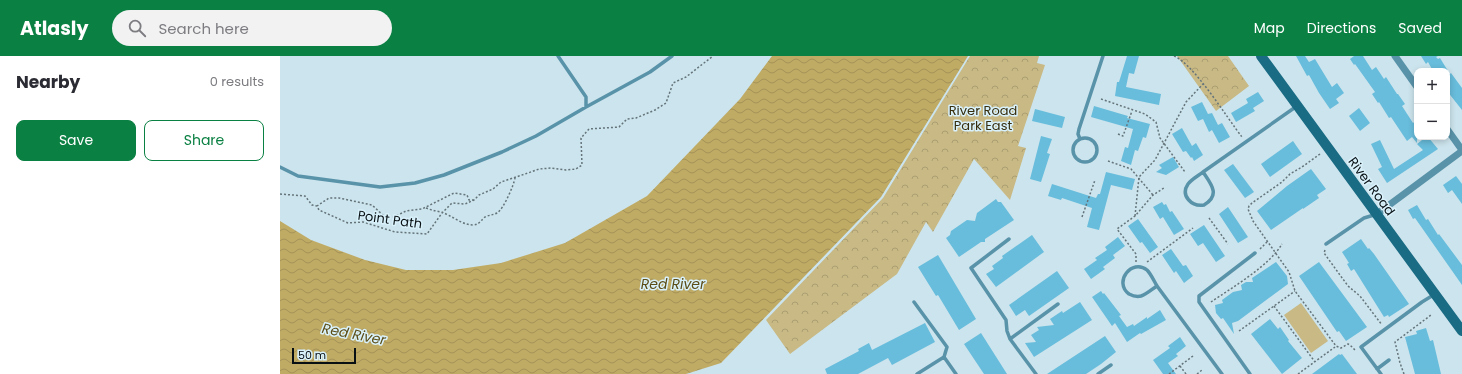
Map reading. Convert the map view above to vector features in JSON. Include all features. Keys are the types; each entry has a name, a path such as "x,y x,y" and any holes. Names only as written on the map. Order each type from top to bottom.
{"street":[{"name":"River Road","path":"1261,56 1462,331"},
{"path":"1395,56 1414,83"},
{"path":"1377,214 1462,150 1450,133"}],"lane":[{"path":"558,56 586,97 586,107"},
{"path":"280,167 298,176 380,187 415,183 444,175 502,152 536,136 650,72 672,56"},
{"path":"1080,139 1078,134 1079,129 1103,56"},
{"path":"1203,172 1212,186 1213,194 1208,202 1200,206 1195,205 1188,199 1186,190 1189,182 1203,172 1246,142 1297,105"},
{"path":"1084,138 1092,141 1096,147 1097,151 1094,158 1088,162 1077,159 1073,152 1074,144 1080,139 1084,138"},
{"path":"1326,244 1364,218 1377,214"},
{"path":"1008,239 971,268 1006,320 1006,331 1010,339 1036,374"},
{"path":"1250,374 1199,302 1199,296 1255,253"},
{"path":"1157,286 1142,296 1132,295 1128,293 1123,285 1124,275 1127,271 1136,267 1145,269 1222,374"},
{"path":"1381,374 1361,347 1422,302 1436,294"},
{"path":"914,302 947,347 944,357 917,374"},
{"path":"1010,339 1058,304"},
{"path":"944,357 956,374"},
{"path":"1377,369 1389,360"},
{"path":"1098,374 1111,365"}],"path":[{"name":"Point Path","path":"280,194 304,196 312,205 317,206 319,210 348,223 363,222 395,232 427,234 442,212 452,203 465,204 494,189 501,182 539,169 576,169 582,165 581,138 589,129 619,127 627,119 636,118 655,110 666,103 673,83 686,77 713,56"},
{"path":"1174,56 1182,59 1203,84 1246,142"},
{"path":"1135,216 1139,177 1156,160 1186,102 1203,84"},
{"path":"1101,99 1146,114 1156,122 1160,138 1186,172"},
{"path":"1118,134 1123,136 1132,110"},
{"path":"1328,147 1302,167 1290,174 1282,182 1249,206 1248,209 1253,222 1291,276 1295,291 1336,346 1341,348 1348,344 1355,350 1361,347"},
{"path":"1108,161 1131,169 1153,195"},
{"path":"425,208 442,212 465,224 477,224 483,218 498,212 504,205 516,178"},
{"path":"1082,217 1095,180"},
{"path":"1136,267 1136,254 1117,229 1135,216 1153,195 1164,188"},
{"name":"Point Path","path":"317,206 329,198 339,198 372,206 385,217 394,217 406,211 425,208 454,193 467,195 469,200 474,200"},
{"path":"1209,218 1228,244"},
{"path":"1147,262 1193,228"},
{"path":"1255,253 1267,242"},
{"path":"1211,302 1276,254 1282,244"},
{"path":"1326,244 1324,253 1348,286 1360,296 1386,329"},
{"path":"1239,331 1295,291"},
{"path":"1274,306 1314,362"},
{"path":"1404,374 1395,342 1431,315"},
{"path":"1298,374 1336,346"},
{"path":"1169,374 1193,356"},
{"path":"1180,366 1186,374"},
{"path":"1197,374 1202,370"}],"green space":[{"name":"River Road Park East","path":"970,56 1039,56 1037,63 1045,65 1018,146 1026,148 1010,200 974,159 933,232 926,222 897,274 790,354 766,320 883,198"},
{"path":"1177,56 1228,56 1249,86 1216,111"},
{"path":"1301,303 1328,341 1311,353 1284,315"}],"water":[{"name":"Red River","path":"772,56 968,56 881,197 721,363 686,374 280,374 280,221 311,240 365,260 406,270 453,270 501,263 565,243 647,196 740,99"}],"building":[{"path":"1127,56 1139,56 1134,74 1129,73 1126,87 1161,94 1159,105 1115,96 1117,82 1119,82"},
{"path":"1296,56 1305,56 1309,62 1315,59 1332,87 1337,83 1344,93 1336,99 1339,103 1330,109 1309,75 1307,76"},
{"path":"1354,56 1363,56 1372,70 1376,67 1384,79 1386,77 1405,104 1402,106 1413,123 1414,122 1414,139 1412,137 1407,141 1391,117 1389,118 1379,102 1378,103 1372,94 1375,92 1350,59"},
{"path":"1421,56 1438,56 1436,57 1438,59 1440,58 1446,68 1431,68 1428,62 1426,64"},
{"path":"1451,73 1462,88 1462,110 1450,95"},
{"path":"1258,92 1264,101 1253,108 1255,111 1236,122 1231,113 1248,103 1246,99"},
{"path":"1202,102 1208,114 1212,113 1218,125 1222,123 1230,137 1219,143 1212,130 1209,132 1203,119 1198,121 1191,107"},
{"path":"1094,106 1128,116 1127,118 1150,124 1146,138 1143,137 1138,151 1135,150 1131,165 1121,161 1125,147 1128,148 1133,129 1091,117"},
{"path":"1359,108 1370,123 1360,131 1349,116"},
{"path":"1035,109 1065,117 1062,128 1032,121"},
{"path":"1182,128 1192,146 1196,143 1203,155 1194,161 1186,151 1183,152 1172,134"},
{"path":"1041,136 1052,139 1047,153 1050,154 1041,182 1030,179"},
{"path":"1380,140 1394,169 1423,150 1417,144 1422,140 1430,140 1438,149 1387,183 1378,169 1382,167 1371,144"},
{"path":"1293,141 1302,154 1270,177 1261,164"},
{"path":"1173,157 1179,167 1166,175 1156,172 1162,168 1159,165"},
{"path":"1233,164 1254,192 1245,198 1224,170"},
{"path":"1311,169 1326,189 1317,195 1319,198 1271,230 1257,211 1287,186"},
{"path":"1106,172 1135,179 1132,190 1111,185 1099,230 1087,227 1092,208 1062,198 1061,200 1048,196 1052,184 1096,198 1098,194 1100,194"},
{"path":"1456,176 1462,184 1462,204 1452,190 1448,193 1443,185"},
{"path":"996,199 998,202 1001,202 1014,220 985,239 985,242 981,242 959,257 946,238 950,235 951,231 967,220 975,221 977,213"},
{"path":"1162,202 1164,205 1166,204 1170,212 1172,211 1184,229 1174,235 1163,217 1160,219 1153,207"},
{"path":"1417,205 1426,220 1428,219 1438,235 1439,234 1462,265 1462,285 1415,218 1413,219 1408,210"},
{"path":"1228,207 1248,237 1238,243 1219,214"},
{"path":"1138,219 1158,247 1150,253 1142,242 1140,243 1128,226"},
{"path":"1204,225 1225,256 1216,262 1203,243 1198,246 1190,234"},
{"path":"1032,235 1044,252 996,287 986,274 994,269 992,266 1003,258 1002,256"},
{"path":"1118,237 1125,246 1113,255 1115,258 1103,267 1105,269 1091,279 1084,269 1097,260 1095,258 1107,250 1105,247"},
{"path":"1361,239 1368,249 1369,248 1374,254 1409,304 1389,317 1388,315 1384,317 1354,269 1351,271 1347,264 1349,263 1342,252"},
{"path":"1171,249 1183,266 1186,265 1193,276 1184,283 1176,271 1174,273 1162,255"},
{"path":"938,255 976,319 959,330 938,295 936,296 918,267"},
{"path":"1276,262 1287,276 1288,284 1238,321 1232,323 1234,334 1223,318 1221,319 1216,313 1215,305 1223,303 1222,300 1233,292 1242,290 1241,285 1246,282 1253,282 1252,278"},
{"path":"1319,262 1367,327 1346,341 1339,331 1337,332 1299,276"},
{"path":"1057,271 1069,288 1029,316 1025,310 1016,316 1009,305"},
{"path":"1101,291 1121,315 1119,316 1127,327 1133,324 1134,326 1160,310 1166,320 1141,334 1140,333 1127,342 1115,323 1112,326 1092,297"},
{"path":"1080,302 1092,320 1034,357 1025,343 1036,342 1031,335 1039,330 1037,327 1054,325 1050,319"},
{"path":"1270,319 1278,329 1280,327 1289,340 1288,341 1302,358 1282,374 1251,334"},
{"path":"925,323 935,342 892,365 888,358 858,374 827,374 825,369 859,351 858,349 869,343 872,350"},
{"path":"1426,328 1430,341 1433,340 1441,374 1415,374 1405,337 1417,334 1416,331"},
{"path":"981,333 1007,374 984,374 964,344"},
{"path":"1105,336 1116,352 1086,374 1047,374"},
{"path":"1180,337 1186,346 1176,354 1178,356 1168,363 1176,374 1163,374 1153,360 1170,348 1168,346"},
{"path":"1339,354 1342,354 1357,374 1312,374"}]}
